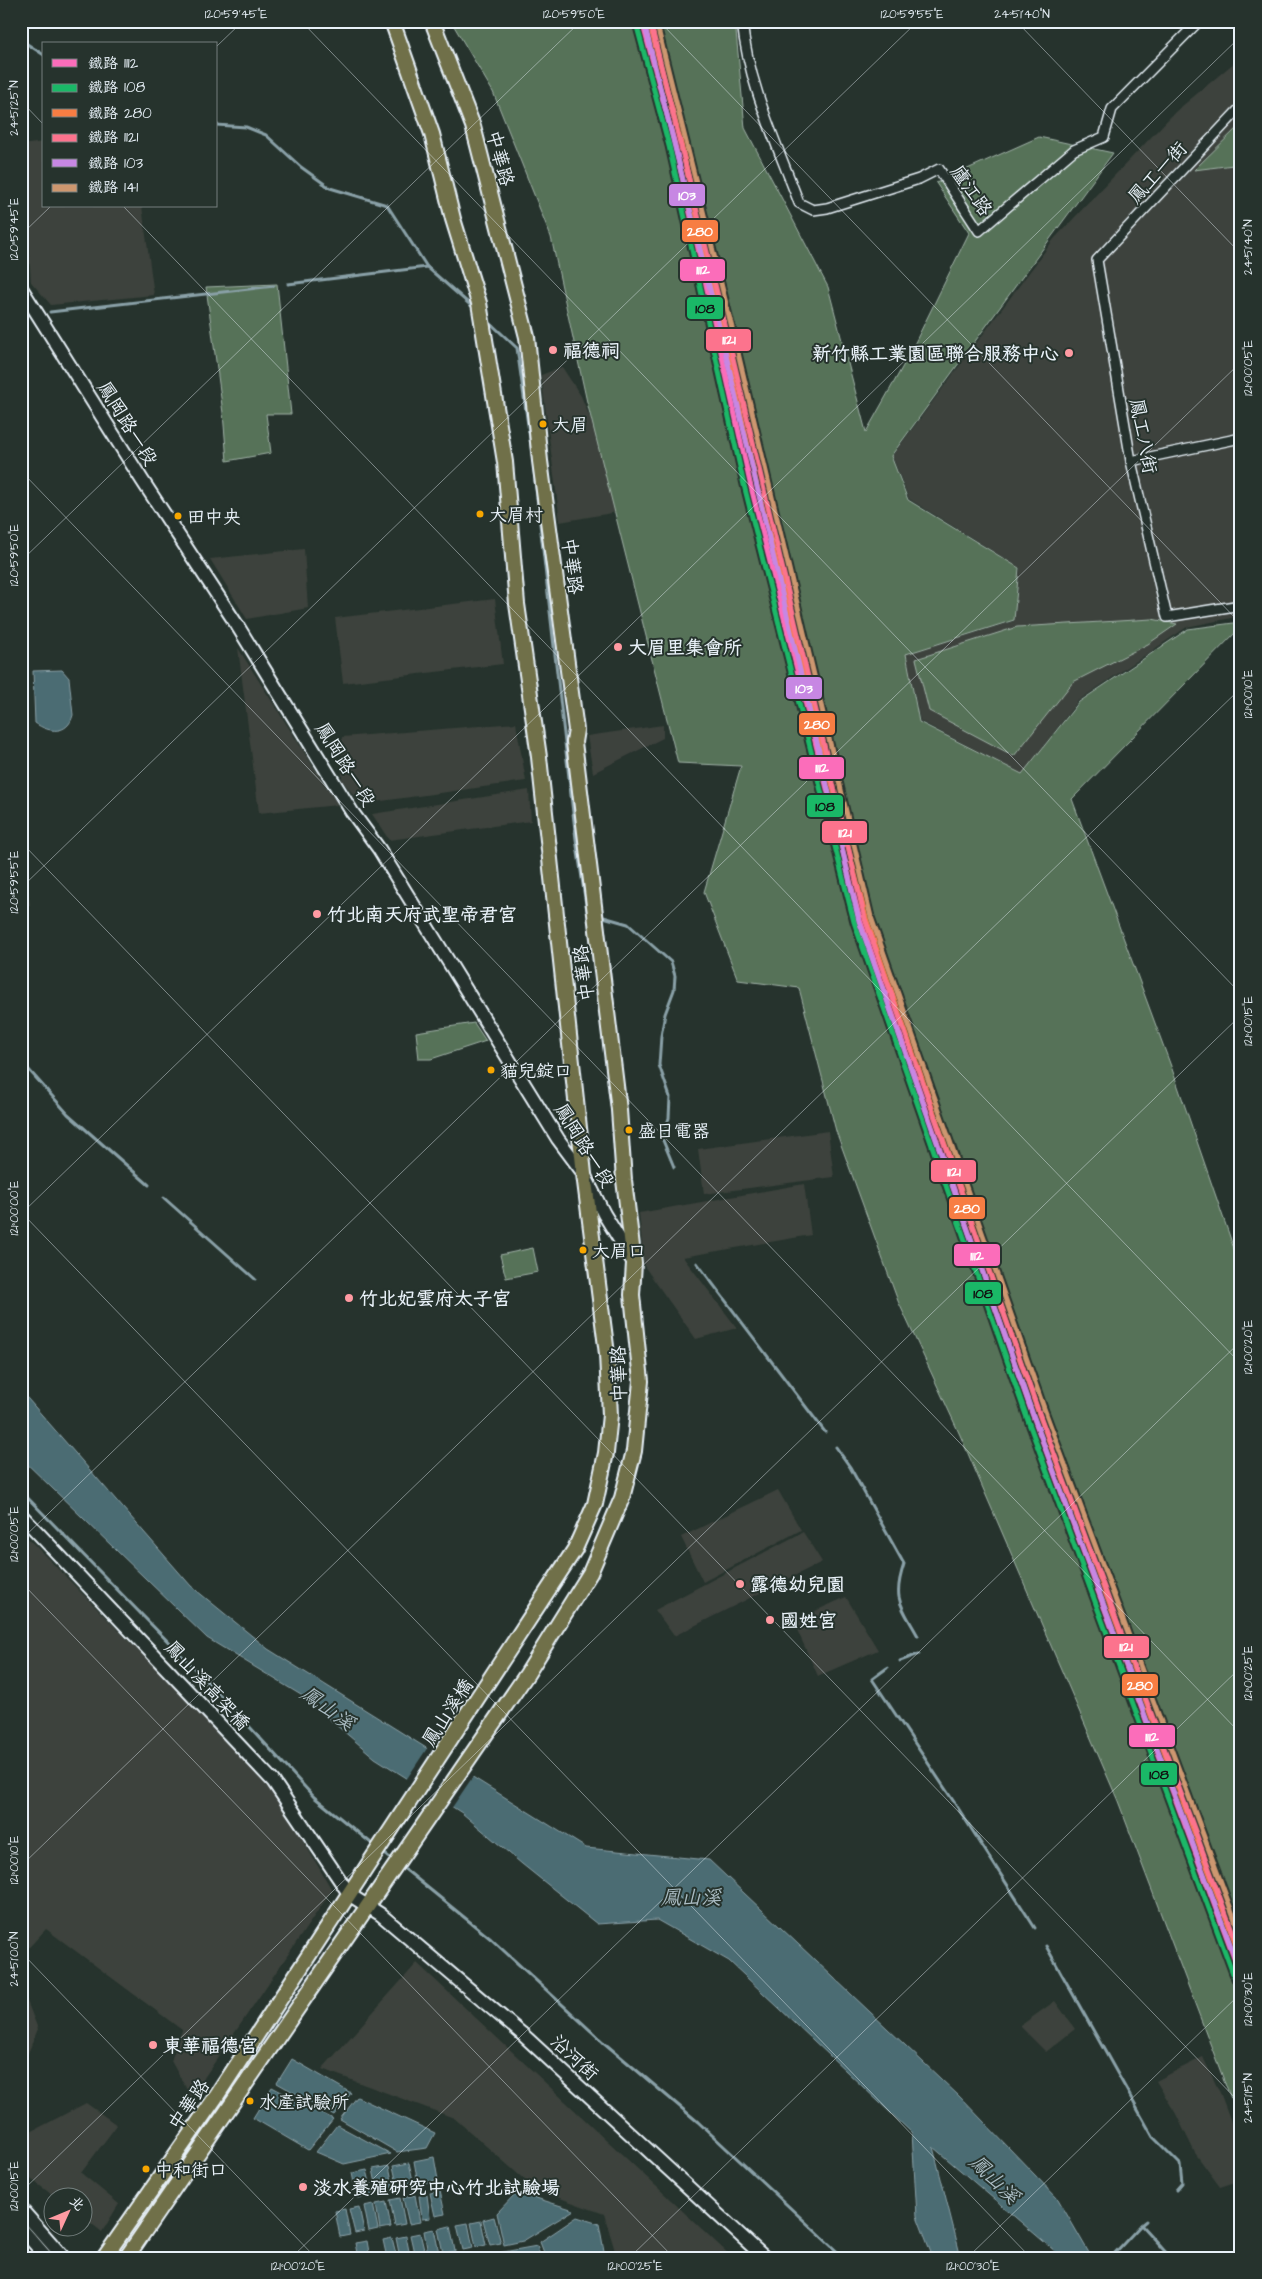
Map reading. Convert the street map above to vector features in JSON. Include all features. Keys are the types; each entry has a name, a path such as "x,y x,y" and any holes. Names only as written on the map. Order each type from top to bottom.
{"main road":[{"name":"中華路","path":"392,21 432,134 453,219 479,303 505,462 517,604 539,757 584,1174 607,1354 610,1415 606,1453 595,1504 575,1549"},
{"name":"中華路","path":"126,2258 527,1674 590,1573 622,1498 634,1452 641,1381 632,1295 634,1263 624,1180 619,1110 576,759 576,730 540,461 527,337 473,126 432,21"},
{"name":"鳳山溪橋","path":"350,1895 575,1549"},
{"name":"中華路","path":"104,2258 216,2097 350,1895"}],"street":[{"name":"廬江路","path":"742,21 744,47 764,111 799,203 812,210 826,208 919,180 939,169 979,231 1074,150 1104,137 1112,109 1200,21"},
{"name":"鳳工一街","path":"1097,260 1241,108"},
{"name":"鳳工八街","path":"1097,260 1131,461 1166,617 1241,605"},
{"name":"鳳岡路一段","path":"21,288 142,480 237,625 352,812 380,849 558,1139 584,1174 604,1214 634,1263"},
{"path":"1131,461 1241,438"},
{"name":"鳳山溪高架橋","path":"21,1515 273,1780 350,1895"},
{"name":"沿河街","path":"350,1895 380,1914 521,2032 765,2258"},
{"path":"21,2209 64,2258"},
{"path":"21,2228 47,2258"}],"shaded area":[{"path":"1241,57 1241,616 1187,627 1078,701 1022,774 920,721 906,654 1014,621 1020,568 909,499 892,456 1054,239 1175,112"},
{"path":"42,142 42,208 142,208 154,295 51,305 31,282 21,145"},
{"path":"562,367 581,396 629,510 560,522 541,375"},
{"path":"304,549 308,608 247,619 210,559"},
{"path":"495,599 503,664 343,683 335,618"},
{"path":"238,648 338,805 259,813"},
{"path":"516,723 526,781 360,804 342,780 342,737"},
{"path":"663,725 663,738 593,773 587,736"},
{"path":"529,790 531,821 389,840 372,814"},
{"path":"21,859 24,859 30,905 21,906"},
{"path":"828,1131 834,1177 704,1194 698,1149"},
{"path":"804,1184 811,1235 683,1257 737,1328 696,1339 644,1266 639,1213"},
{"path":"778,1490 801,1530 703,1582 681,1537"},
{"path":"21,1531 271,1786 332,1890 191,2097 171,2061 182,2030 46,1929 21,1956"},
{"name":"露德幼兒園","path":"803,1532 822,1562 674,1636 655,1610"},
{"path":"846,1597 878,1650 818,1676 793,1621"},
{"path":"417,1963 733,2258 617,2258 604,2214 535,2189 454,2118 322,2069"},
{"path":"21,1986 38,2029 21,2070"},
{"path":"1055,2001 1075,2029 1046,2052 1020,2026"},
{"path":"1203,2057 1221,2095 1241,2148 1241,2180 1220,2187 1195,2153 1176,2114 1156,2081"},
{"path":"86,2103 117,2125 81,2173 119,2204 102,2232 92,2224 92,2186 42,2187 21,2172 21,2137"}],"green space":[{"path":"451,21 735,21 745,128 828,287 866,432 907,359 969,233 936,183 1039,137 1113,153 891,456 908,500 1019,568 1014,620 906,654 919,722 1022,774 1079,702 1188,629 1241,622 1241,627 1072,799 1172,1069 1241,1269 1241,2125 1118,1801 960,1435 898,1301 836,1131 799,988 738,980 704,892 741,766 678,763 587,402 551,237 493,92"},
{"path":"1241,124 1241,164 1194,170"},
{"path":"277,284 291,414 266,414 271,453 227,461 223,413 206,287"},
{"path":"1152,619 1177,624 1148,644 1073,682 1014,756 929,711 916,659 1017,627"},
{"path":"474,1023 486,1041 431,1059 419,1059 416,1032"},
{"path":"533,1248 538,1272 506,1278 500,1255"}],"water":[{"path":"62,670 69,678 73,715 71,721 62,729 46,729 35,723 33,671"},
{"name":"鳳山溪","path":"21,1391 191,1586 268,1649 586,1848 709,1860 959,2096 1058,2199 1092,2258 1063,2258 933,2147 961,2258 933,2258 917,2216 912,2133 729,1961 657,1920 597,1924 462,1813 375,1758 301,1695 207,1638 21,1458"},
{"path":"292,2059 351,2093 334,2115 277,2083"},
{"path":"272,2087 333,2119 308,2150 253,2118"},
{"path":"357,2097 435,2133 427,2148 397,2152 340,2119"},
{"path":"337,2125 391,2154 344,2164 316,2152"},
{"path":"434,2157 438,2180 418,2184 414,2161"},
{"path":"409,2163 414,2185 398,2189 393,2166"},
{"path":"389,2166 394,2190 378,2193 373,2169"},
{"path":"367,2170 373,2195 357,2198 352,2173"},
{"path":"440,2191 445,2214 435,2216 430,2193"},
{"path":"517,2192 574,2210 523,2241 504,2245 497,2213"},
{"path":"415,2195 420,2222 409,2224 403,2198"},
{"path":"427,2195 430,2218 422,2219 419,2196"},
{"path":"400,2198 405,2224 395,2226 390,2200"},
{"path":"386,2202 391,2227 380,2229 376,2204"},
{"path":"373,2204 378,2229 369,2231 364,2206"},
{"path":"359,2207 364,2231 355,2233 349,2209"},
{"path":"345,2209 350,2235 340,2237 335,2211"},
{"path":"494,2217 501,2243 490,2245 483,2220"},
{"path":"577,2217 599,2224 605,2256 546,2258 540,2242"},
{"path":"481,2221 486,2245 476,2247 471,2223"},
{"path":"468,2223 473,2248 463,2250 457,2225"},
{"path":"450,2226 455,2251 443,2253 438,2229"},
{"path":"434,2229 439,2253 428,2254 424,2231"},
{"path":"420,2233 425,2254 415,2257 410,2235"},
{"path":"406,2236 410,2256 400,2258 396,2238"},
{"path":"392,2238 397,2258 387,2258 383,2240"},
{"path":"367,2241 370,2258 358,2258 355,2243"},
{"path":"537,2246 541,2258 500,2258 498,2253"}],"pier":[{"path":"428,1747 474,1775 451,1809 406,1780"}],"waterway":[{"path":"21,40 42,54"},
{"path":"218,125 246,127 266,135 301,167 330,188 387,205 427,267 475,309"},
{"path":"288,284 427,267"},
{"path":"50,312 274,286"},
{"path":"21,316 28,315"},
{"path":"487,320 517,348 532,453"},
{"path":"534,471 576,839 587,911 590,912"},
{"path":"600,916 628,924 671,962 675,976 674,990 665,1014 659,1065 670,1097 669,1118 662,1138 674,1167"},
{"path":"21,1061 68,1114 149,1185"},
{"path":"164,1198 255,1279"},
{"path":"697,1263 825,1432"},
{"path":"836,1447 850,1467 904,1564 900,1576 900,1602 918,1636"},
{"path":"21,1491 226,1701 314,1797 376,1847"},
{"path":"900,1661 919,1654"},
{"path":"887,1668 872,1679 1035,1928"},
{"path":"381,1851 394,1861"},
{"path":"401,1866 491,1939 603,2042 698,2122 844,2258"},
{"path":"1046,1946 1153,2137 1180,2164 1182,2183 1176,2190"},
{"path":"1146,2221 1141,2225 1171,2258"},
{"path":"1097,2258 1112,2256 1141,2225"}],"rail line":[{"name":"1112","path":"642,21 675,145 750,483 860,920 1033,1416 1241,1976"},
{"name":"280","path":"649,21 681,144 756,482 866,918 1039,1414 1241,1958"},
{"name":"1121","path":"650,21 729,341 865,919 1039,1413 1241,1954"},
{"name":"141","path":"656,21 735,340 871,917 1045,1411 1241,1936"},
{"name":"103","path":"644,22 723,342 859,921 1033,1415 1235,1957"},
{"name":"108","path":"636,23 669,146 744,485 854,922 1027,1418 1235,1979"}],"place":[{"name":"福德祠","path":"553,350"},
{"name":"新竹縣工業園區聯合服務中心","path":"1069,353"},
{"name":"大眉","path":"543,424"},
{"name":"大眉村","path":"480,514"},
{"name":"田中央","path":"178,516"},
{"name":"大眉里集會所","path":"618,647"},
{"name":"竹北南天府武聖帝君宮","path":"317,914"},
{"name":"貓兒錠口","path":"491,1070"},
{"name":"盛日電器","path":"629,1130"},
{"name":"大眉口","path":"583,1250"},
{"name":"竹北妃雲府太子宮","path":"349,1298"},
{"name":"露德幼兒園","path":"740,1584"},
{"name":"國姓宫","path":"770,1620"},
{"name":"東華福德宮","path":"153,2045"},
{"name":"水產試驗所","path":"250,2101"},
{"name":"中和街口","path":"146,2169"},
{"name":"淡水養殖研究中心竹北試驗場","path":"303,2187"}]}
